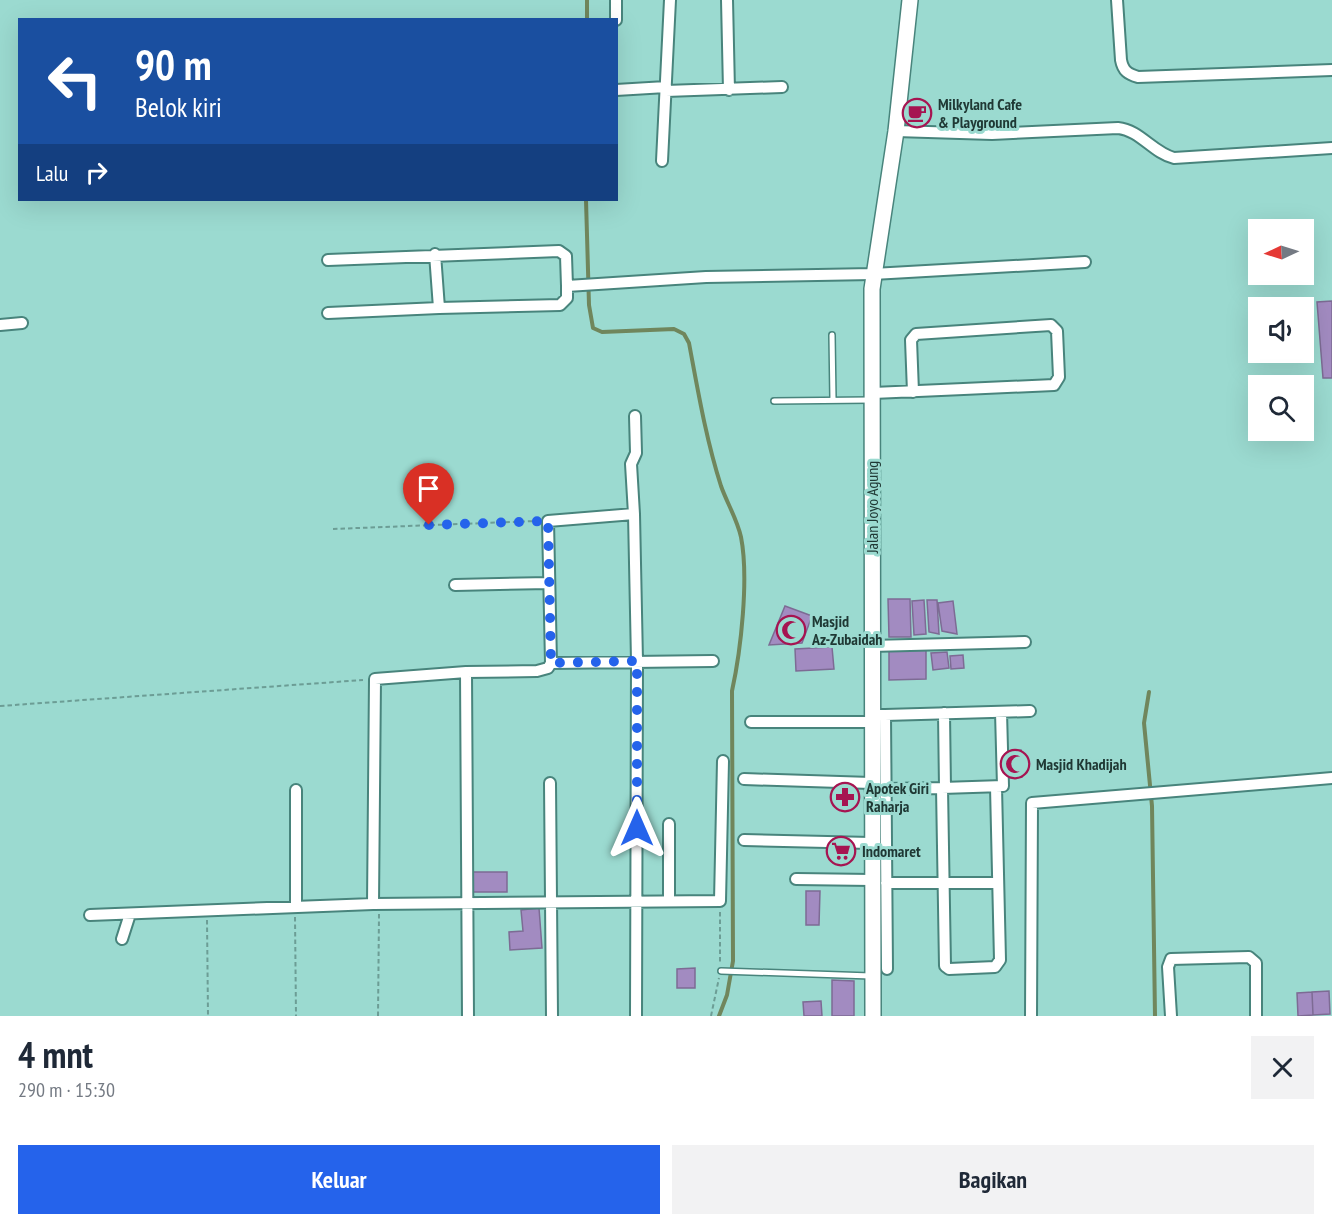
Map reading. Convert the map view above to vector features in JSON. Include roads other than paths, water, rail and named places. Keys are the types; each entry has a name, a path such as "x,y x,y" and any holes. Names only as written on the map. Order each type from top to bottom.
{"main road":[{"name":"Jalan Joyo Agung","path":"873,1016 872,976 879,882 871,843 879,786 871,646 873,274 896,131 910,0"}],"street":[{"path":"616,0 616,18"},
{"path":"662,161 670,0"},
{"path":"727,0 729,90"},
{"path":"1117,0 1121,60 1123,69 1130,75 1138,77 1332,70"},
{"path":"618,90 729,90 782,87"},
{"path":"896,131 992,134 1118,128 1133,132 1162,155 1174,158 1332,148"},
{"path":"328,260 435,254 559,251 566,256 567,286 567,298 560,305 328,313"},
{"path":"435,254 439,308"},
{"path":"567,286 706,277 873,274 1085,262"},
{"path":"0,325 22,323"},
{"path":"873,397 913,392 1054,385 1059,377 1057,331 1052,325 916,334 911,340 913,392"},
{"path":"635,416 636,453 631,464 637,661 636,1016"},
{"path":"376,904 375,679 466,672 537,671 548,668 551,663 548,521 634,514"},
{"path":"455,585 549,583"},
{"path":"871,646 1025,642"},
{"path":"551,663 713,661"},
{"path":"466,672 468,1016"},
{"path":"752,722 1030,711"},
{"path":"744,779 879,786 996,787 1003,783 1001,712"},
{"path":"944,713 945,966 949,969 994,968 998,965 996,787"},
{"path":"90,915 376,904 720,901 723,761"},
{"path":"1031,1016 1032,803 1151,795 1332,778"},
{"path":"550,783 552,1016"},
{"path":"879,786 879,882 887,969"},
{"path":"296,790 296,906"},
{"path":"669,824 669,900"},
{"path":"744,840 871,843"},
{"path":"796,879 944,884 998,883"},
{"path":"122,939 130,914"},
{"path":"1171,1016 1168,967 1171,959 1249,957 1256,963 1256,1016"}],"lane":[{"path":"832,335 832,400"},
{"path":"774,401 873,397"},
{"path":"723,971 872,976"}],"waterway":[{"path":"587,0 587,18"},
{"path":"586,201 589,305 593,328 602,332 674,329 684,334 689,343 703,415 721,486 741,537 744,573 743,614 732,691 733,961 727,995 719,1016"},
{"path":"1149,692 1144,723 1152,806 1155,1016"}],"place":[{"name":"Milkyland Cafe & Playground","path":"917,113"},
{"name":"Masjid Az-Zubaidah","path":"791,630"},
{"name":"Masjid Khadijah","path":"1015,764"},
{"name":"Apotek Giri Raharja","path":"845,797"},
{"name":"Indomaret","path":"841,851"}]}
